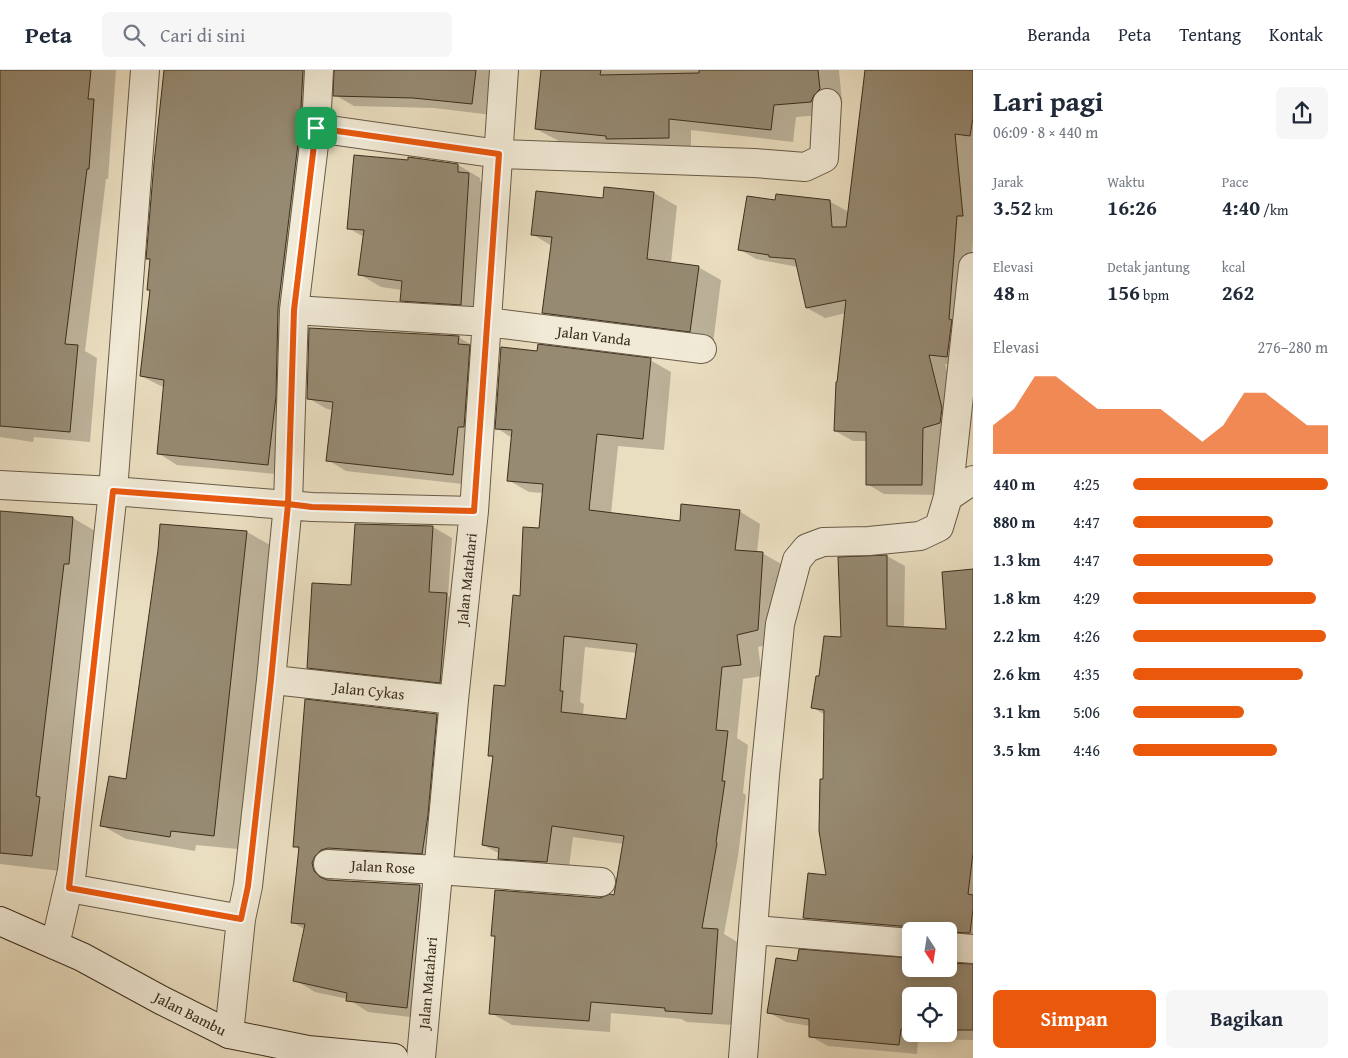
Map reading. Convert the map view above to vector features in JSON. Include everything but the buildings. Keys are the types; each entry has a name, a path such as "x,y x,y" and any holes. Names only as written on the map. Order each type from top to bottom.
{"street":[{"path":"55,945 69,888 113,491 145,70"},
{"path":"229,1034 241,919 248,886 271,680 288,504 294,310 316,128 319,70"},
{"name":"Jalan Matahari","path":"421,1058 454,700 474,511 504,70"},
{"path":"316,128 499,154 754,163 805,167 824,158 827,103"},
{"path":"744,1058 765,775 780,624 797,560 808,548 823,542 869,541 920,536 939,527 948,497 973,267"},
{"name":"Jalan Vanda","path":"294,310 487,322 702,349"},
{"path":"948,497 973,480"},
{"path":"0,485 113,491 312,507 474,511"},
{"name":"Jalan Cykas","path":"283,681 454,700"},
{"name":"Jalan Rose","path":"328,864 601,882"},
{"path":"69,888 241,919"},
{"name":"Jalan Bambu","path":"0,921 82,956 161,1000 229,1034 308,1050 394,1058"},
{"path":"754,930 902,942"},
{"path":"958,948 973,949"}],"route":[{"path":"316,128 294,310 288,504 113,491 69,888 241,919 248,886 288,504 312,507 474,511 499,154 316,128"}]}
